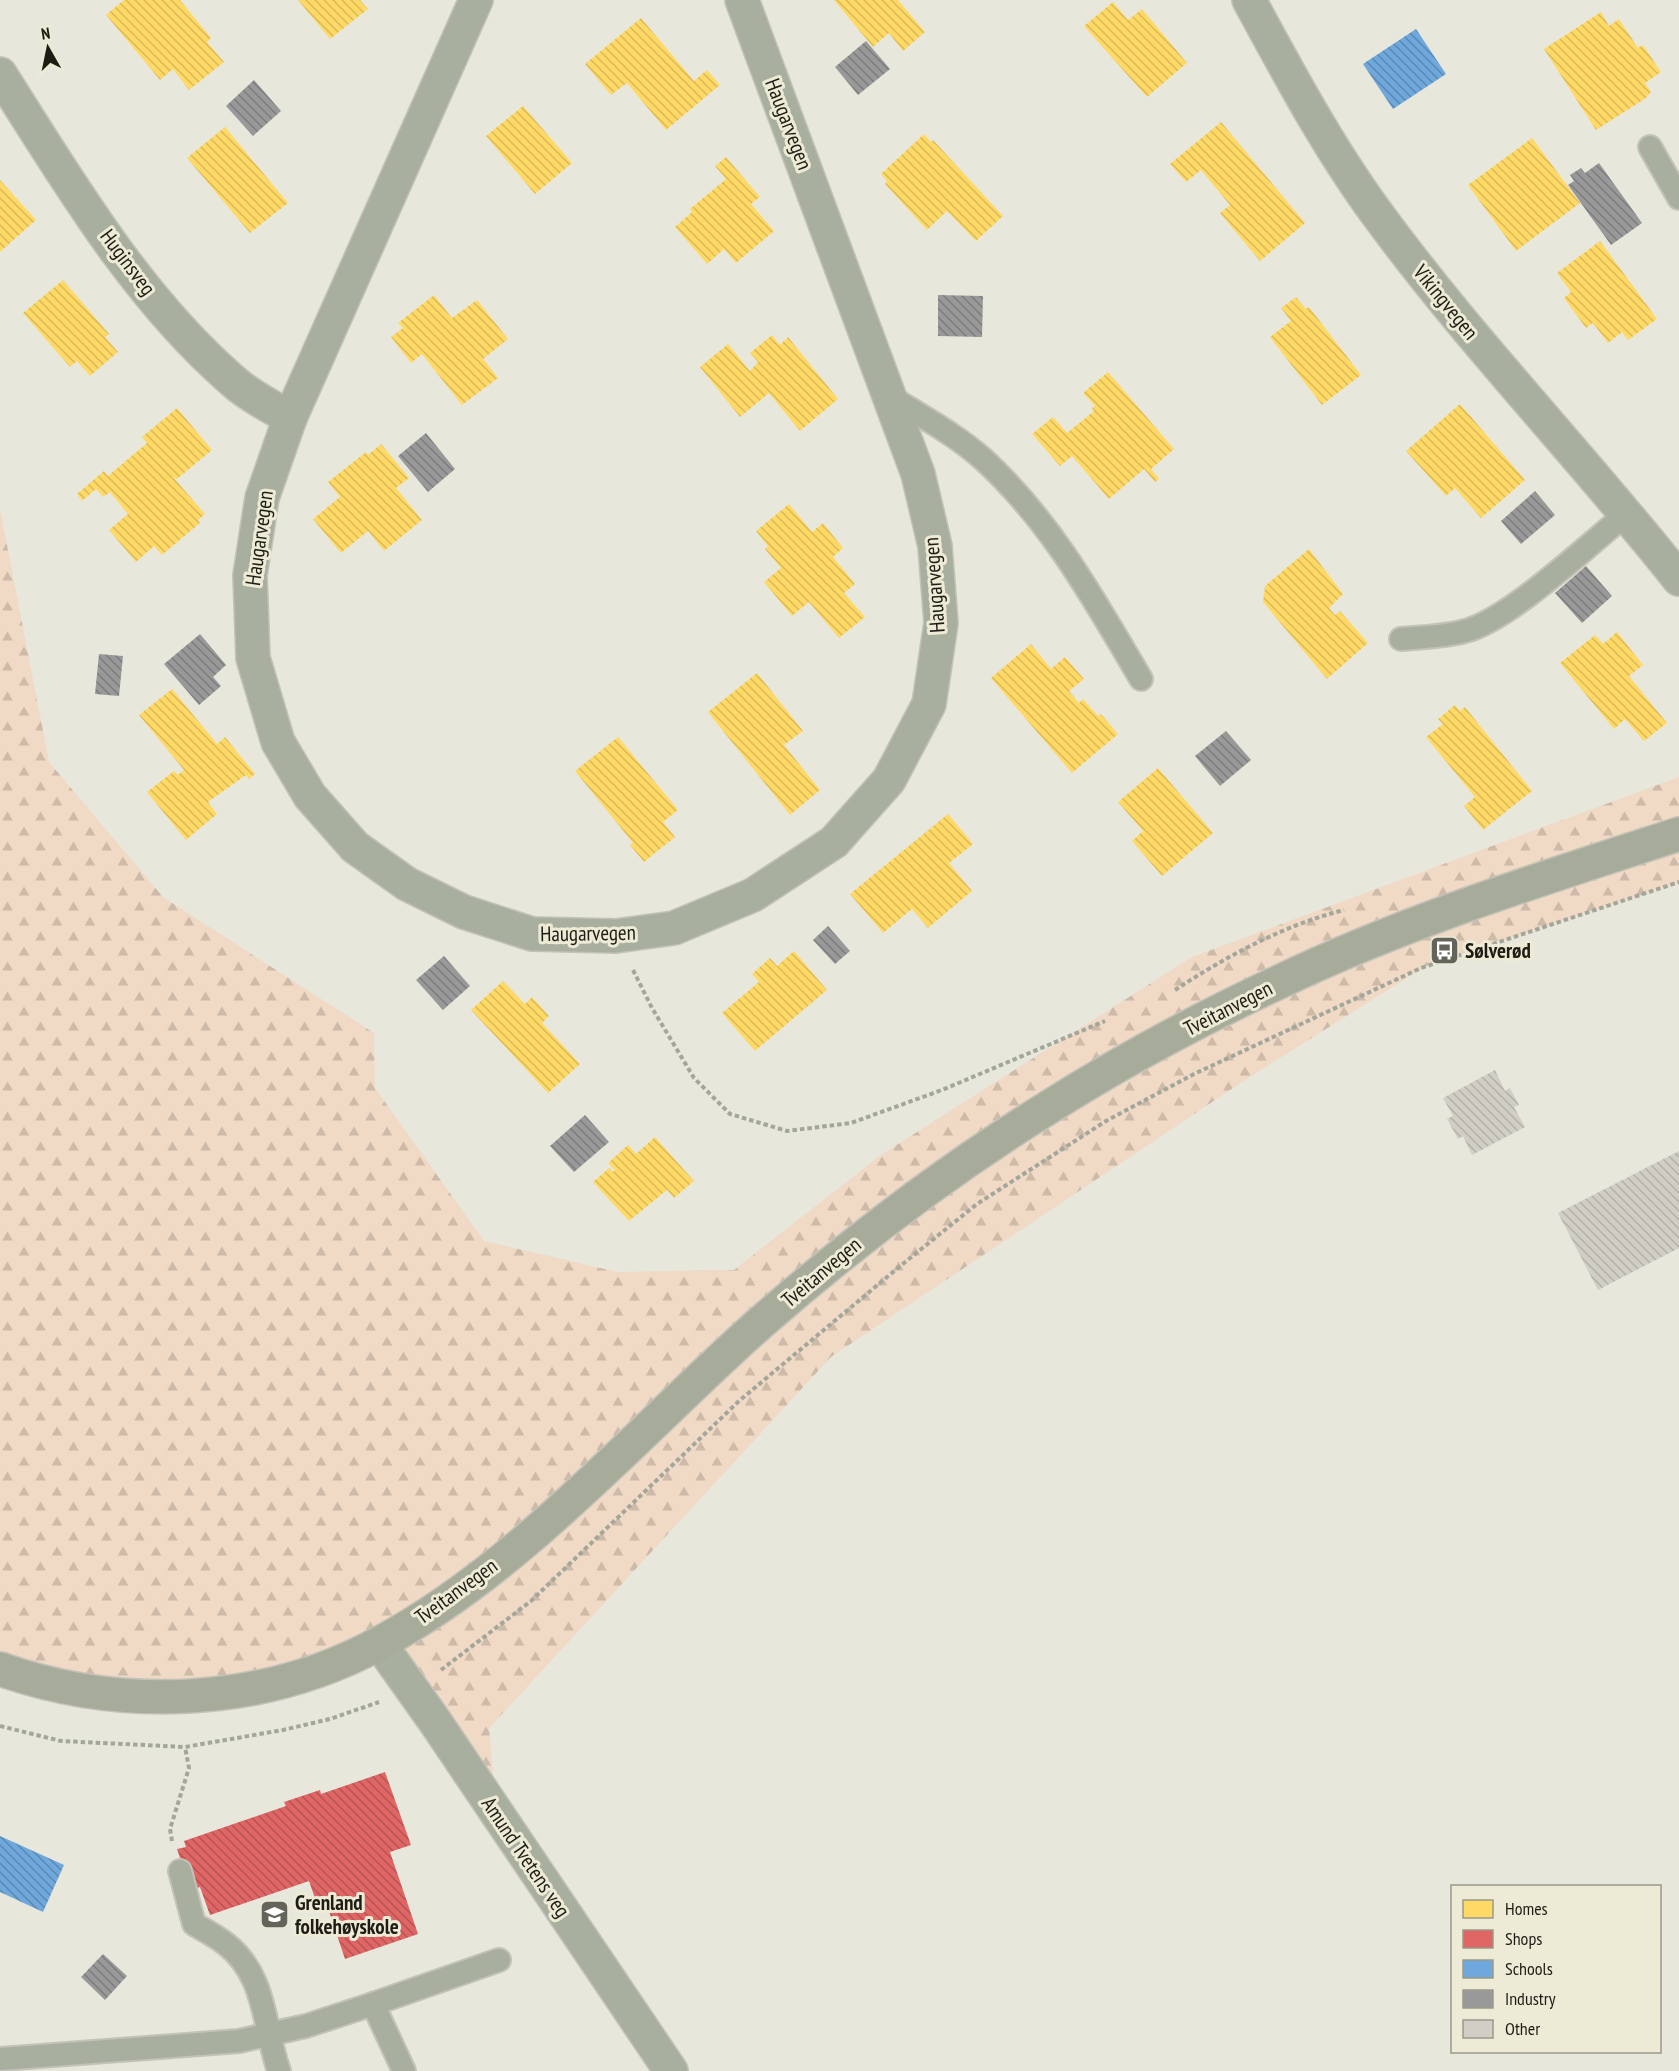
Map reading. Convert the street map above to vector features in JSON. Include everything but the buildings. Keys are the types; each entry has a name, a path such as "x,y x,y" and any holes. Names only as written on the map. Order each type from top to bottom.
{"main road":[{"name":"Tveitanvegen","path":"0,1669 41,1684 64,1688 112,1695 173,1698 232,1692 290,1680 380,1644 470,1584 550,1518 756,1327 842,1254 917,1195 1048,1107 1137,1055 1279,981 1438,916 1679,834"}],"street":[{"name":"Haugarvegen","path":"476,0 290,418 261,498 250,575 253,658 278,742 310,796 355,847 407,884 464,912 532,934 616,936 674,928 753,895 834,842 889,780 929,704 941,623 935,546 918,474 892,398 742,0"},
{"name":"Vikingvegen","path":"1249,0 1304,101 1374,210 1508,378 1625,515 1674,561"},
{"name":"Huginsveg","path":"0,74 112,243 181,332 234,383 290,418"},
{"name":"Amund Tvetens veg","path":"380,1644 671,2071"}],"lane":[{"path":"1650,147 1679,198"},
{"path":"892,398 935,424 982,458 1018,494 1080,576 1141,679"},
{"path":"1401,639 1441,636 1484,624 1558,570 1625,515"},
{"path":"180,1870 194,1924 226,1944 246,1965 260,1990 269,2034 271,2067"},
{"path":"0,2059 158,2049 239,2041 306,2026 499,1960"},
{"path":"373,2004 404,2071"}],"path":[{"path":"0,1726 61,1741 185,1747 283,1731 330,1719 375,1704 410,1687 453,1663 531,1601 739,1401 899,1267 977,1204 1106,1121 1194,1074 1421,968 1679,882"},
{"path":"616,936 652,1008 694,1078 730,1114 787,1131 851,1123 942,1090 1105,1021"},
{"path":"180,1870 170,1828 189,1768 185,1747"}],"green space":[{"path":"0,509 49,762 163,897 374,1033 375,1088 484,1241 617,1272 734,1270 881,1155 1192,957 1679,777 1679,883 1426,966 1245,1080 831,1357 489,1728 496,1807 389,1633 230,1686 8,1669 0,1665"}],"place":[{"name":"Sølverød","path":"1444,950"},
{"name":"Grenland folkehøyskole","path":"274,1914"}]}
